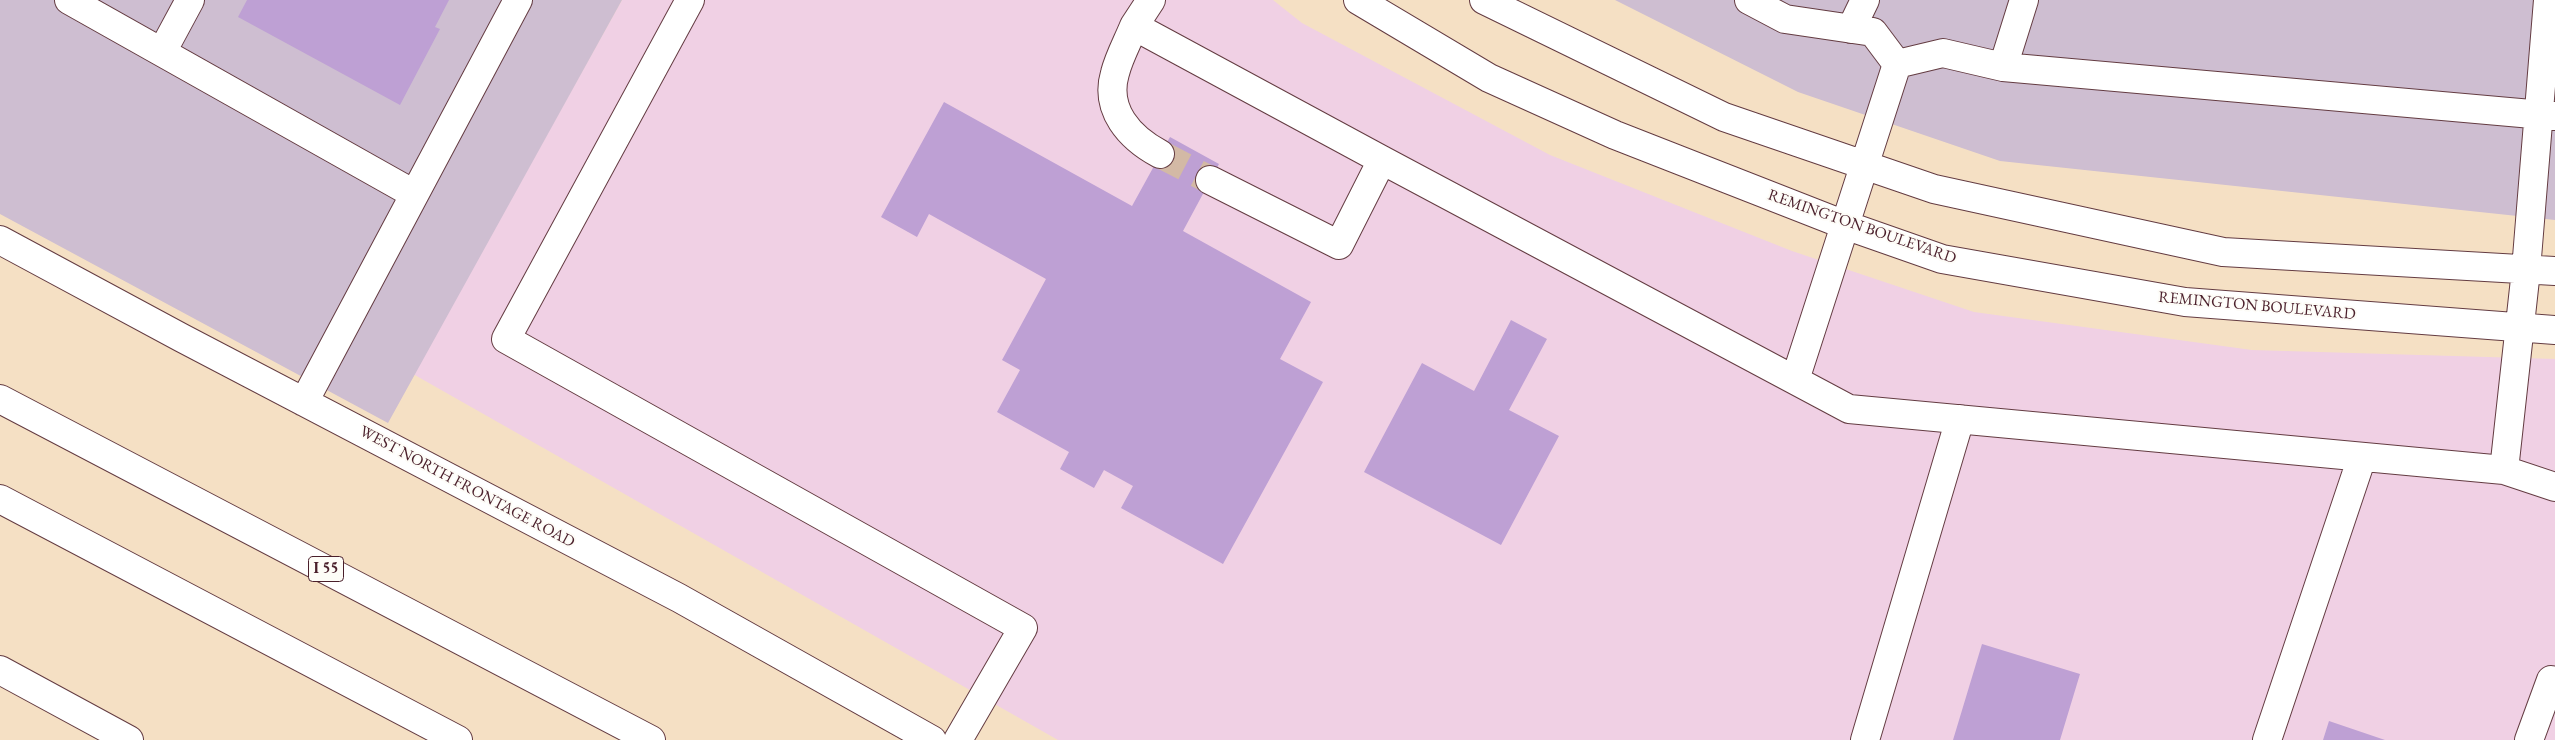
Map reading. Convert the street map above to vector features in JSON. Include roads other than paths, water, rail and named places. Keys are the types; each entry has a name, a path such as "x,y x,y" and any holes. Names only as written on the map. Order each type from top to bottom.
{"main road":[{"path":"69,0 414,194"},
{"path":"162,52 190,0"},
{"path":"304,402 518,0"},
{"path":"690,0 506,339 1023,628 958,740"},
{"path":"1151,0 1134,26 1114,74 1113,95 1118,115 1129,133 1160,154"},
{"name":"REMINGTON BOULEVARD","path":"1358,0 1489,78 1615,135 1845,225 1942,259 2185,302 2555,330"},
{"path":"1484,0 1724,118 1934,189 2223,252 2555,271"},
{"path":"1749,0 1785,19 1873,32 1897,64"},
{"path":"1851,29 1865,0"},
{"path":"2003,67 2024,0"},
{"path":"2504,470 2526,270 2547,115 2550,9"},
{"path":"1134,26 1849,409 2504,470 2555,487"},
{"path":"1897,64 1943,53 2003,67 2547,115"},
{"path":"1795,380 1897,64"},
{"path":"1210,180 1339,245 1382,160"},
{"name":"WEST NORTH FRONTAGE ROAD","path":"0,240 304,402 679,598 932,740"},
{"name":"I 55","path":"0,399 651,740"},
{"path":"1865,740 1960,419"},
{"path":"2267,740 2362,457"},
{"path":"0,499 458,740"},
{"path":"0,670 130,740"},
{"path":"2529,740 2554,674"}],"tunnel":[{"path":"1160,154 1210,180"}]}
